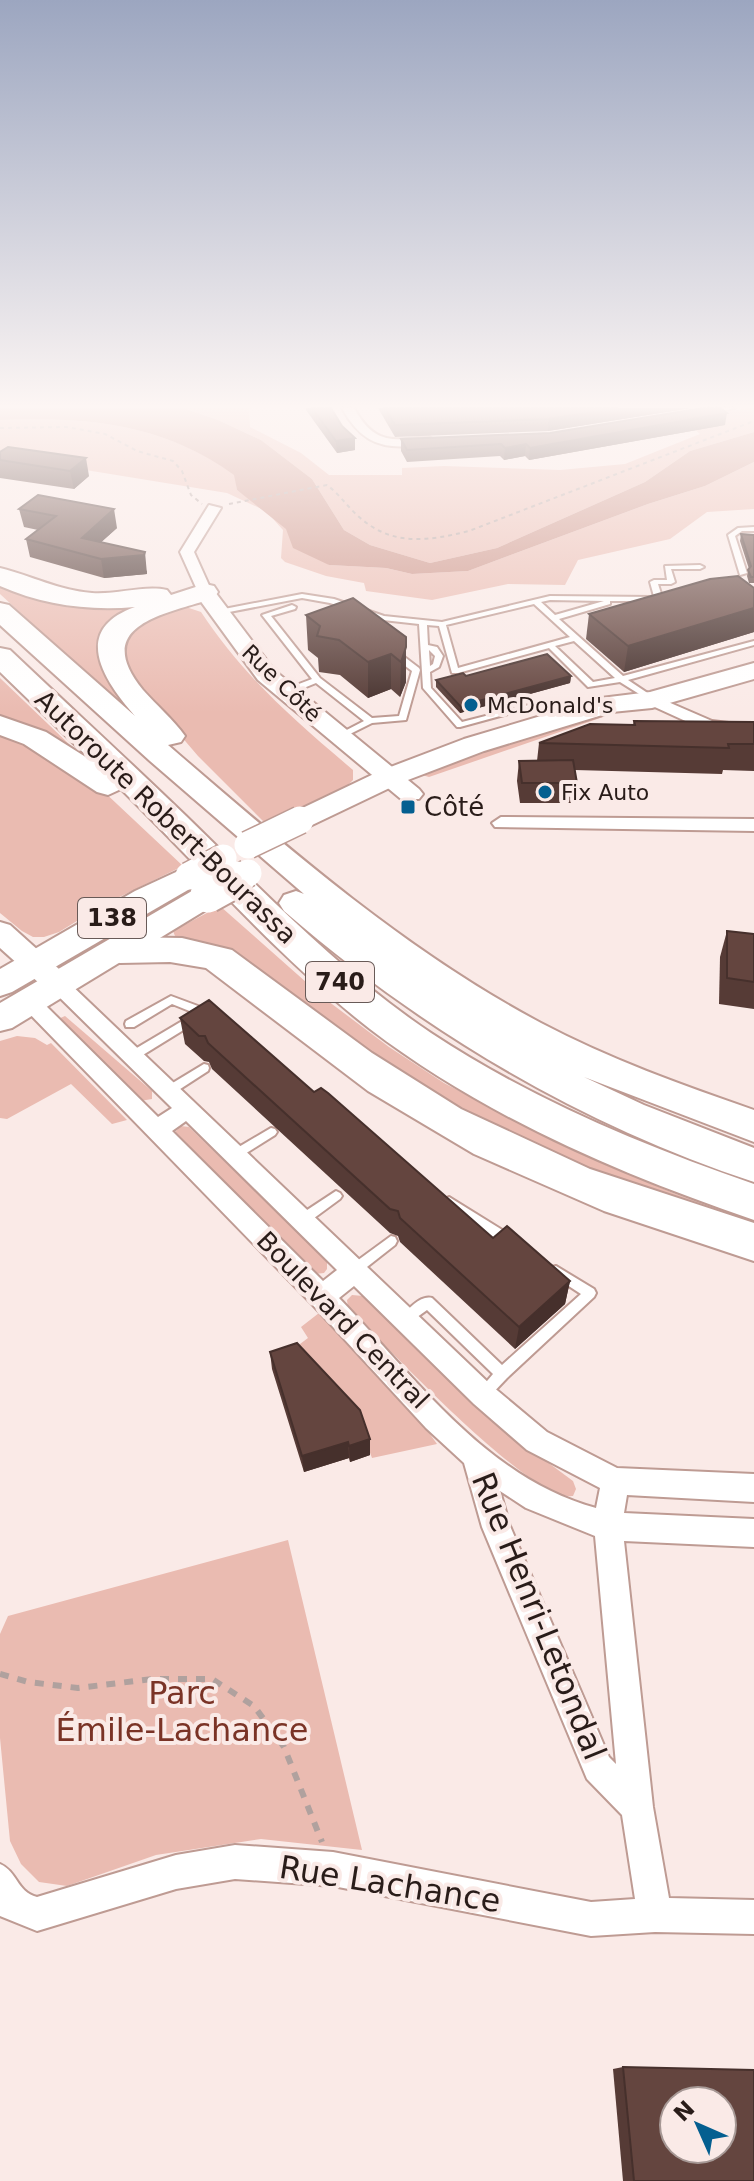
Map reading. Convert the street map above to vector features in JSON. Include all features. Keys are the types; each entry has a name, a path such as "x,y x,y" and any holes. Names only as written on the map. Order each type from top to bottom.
{"highway":[{"path":"0,576 50,596 87,602 128,600 181,591 212,602"},
{"path":"212,602 128,619 112,636 108,652 124,681 232,816"},
{"name":"Autoroute Robert-Bourassa","path":"0,611 232,816 399,951 501,1017 596,1065 754,1126"},
{"name":"Autoroute Robert-Bourassa","path":"0,656 294,942 415,1042 507,1097 574,1131 754,1202"},
{"path":"0,725 35,738 137,808 173,822"},
{"path":"244,865 383,976 499,1052 557,1083 672,1135 754,1165"},
{"path":"120,950 158,948 192,951 219,959 395,1088 461,1128 531,1164 611,1196 754,1242"}],"main road":[{"name":"138","path":"48,973 199,885 400,786 474,745 610,704 652,700 754,671"},
{"name":"138","path":"0,1019 9,985 120,950 199,885"}],"street":[{"name":"Rue Côté","path":"213,510 186,545 185,553 212,602 249,656 286,692 400,786"},
{"path":"652,700 709,726 754,731"},
{"path":"501,823 754,825"},
{"name":"Boulevard Central","path":"0,932 134,1055 483,1395 537,1441 615,1481 754,1488"},
{"name":"Boulevard Central","path":"9,985 322,1297 476,1458 512,1484 572,1515 608,1524 678,1531 754,1533"},
{"path":"155,1130 189,1108"},
{"path":"322,1297 354,1271"},
{"name":"Rue Henri-Letondal","path":"476,1458 496,1527 598,1768 637,1807"},
{"name":"Rue Henri-Letondal","path":"615,1481 608,1524 637,1807 655,1915"},
{"name":"Rue Lachance","path":"0,1881 3,1892 15,1908 37,1914 176,1872 235,1862 333,1869 591,1919 655,1915 754,1917"}],"lane":[{"path":"743,573 731,535 740,529 754,529"},
{"path":"659,600 654,582 671,582 667,567 700,567"},
{"path":"212,602 302,596 331,601 383,618 442,624 550,598 670,600"},
{"path":"554,618 617,599"},
{"path":"536,602 619,677 652,700"},
{"path":"292,607 266,615 317,680 370,721"},
{"path":"423,622 427,688 460,725 529,707"},
{"path":"442,624 455,671 550,645 587,631"},
{"path":"550,645 591,685 641,675 754,643"},
{"path":"424,646 434,649 439,656 436,665 426,671"},
{"path":"340,737 370,721 403,718 416,670 392,653"},
{"path":"286,692 317,680"},
{"path":"130,1024 171,1000 218,1020"},
{"path":"134,1055 202,1012"},
{"path":"170,1090 204,1068"},
{"path":"236,1154 271,1132"},
{"path":"438,1194 523,1250"},
{"path":"302,1220 336,1196"},
{"path":"354,1271 391,1241"},
{"path":"483,1395 590,1293 549,1267"},
{"path":"406,1319 428,1302 502,1374"}],"path":[{"path":"353,510 381,534 421,543 469,531 524,510"},
{"path":"0,1674 28,1682 78,1688 152,1679 212,1679 254,1706 284,1747 333,1869"}],"green space":[{"path":"263,510 268,511 329,565 386,568 412,574 468,571 632,510 742,510 707,512 670,539 578,560 565,585 508,584 432,600 366,591 364,583 326,576 285,562 281,558 283,530"},
{"path":"331,510 583,510 497,548 430,563 370,545 344,530"},
{"path":"0,581 150,601 113,625 143,714 135,718 0,594"},
{"path":"186,607 201,612 252,677 353,770 353,780 345,788 265,823 198,756 127,673 121,634 170,608"},
{"path":"0,678 71,746 64,750 0,721"},
{"path":"601,715 603,717 429,777 422,775 481,750"},
{"path":"0,732 32,745 101,789 183,866 103,905 59,932 33,937 22,931 0,913"},
{"path":"220,906 324,998 389,1047 444,1083 570,1149 673,1193 754,1222 754,1233 524,1151 177,941 173,931"},
{"path":"65,1016 152,1091 152,1099 140,1101 58,1019"},
{"path":"17,1036 35,1038 47,1045 51,1043 127,1120 112,1124 71,1084 7,1119 0,1118 0,1041"},
{"path":"181,1126 189,1127 327,1261 324,1273 315,1274 174,1133"},
{"path":"352,1295 363,1296 497,1425 573,1481 576,1489 573,1496 552,1491 492,1448 348,1308 347,1300"},
{"path":"319,1313 410,1406 437,1444 372,1458 360,1426 296,1347 308,1338 301,1327"},
{"name":"Parc Émile-Lachance","path":"288,1540 362,1850 261,1839 156,1855 67,1886 39,1882 21,1864 10,1841 0,1738 0,1634 8,1616"}],"shaded area":[{"path":"262,510 331,510 344,530 370,545 430,563 497,548 583,510 632,510 468,571 412,574 386,568 329,565 293,548 286,529"}],"building":[{"path":"23,510 113,510 82,538 145,552 144,555 101,559 26,539 56,516"},
{"path":"741,534 754,535 754,577 748,570 751,566"},
{"path":"738,576 754,588 754,608 628,646 589,614 710,579"},
{"path":"353,598 406,637 401,662 391,654 368,662 339,640 317,636 320,626 306,615"},
{"path":"547,654 571,676 460,706 436,680 463,673 466,676"},
{"path":"634,721 754,722 754,744 728,744 729,748 539,743 590,724 635,725"},
{"path":"573,760 577,783 522,783 519,761"},
{"path":"727,931 754,934 754,982 727,978"},
{"path":"209,1000 314,1092 321,1088 328,1093 493,1238 507,1226 570,1281 519,1327 400,1218 398,1211 390,1209 208,1043 205,1036 199,1036 180,1018"},
{"path":"297,1343 360,1410 370,1439 349,1446 348,1442 302,1456 270,1352"},
{"path":"623,2067 754,2070 754,2181 634,2181"}],"place":[{"name":"McDonald's","path":"471,705"},
{"name":"Fix Auto","path":"545,792"},
{"name":"Côté","path":"408,807"}]}
